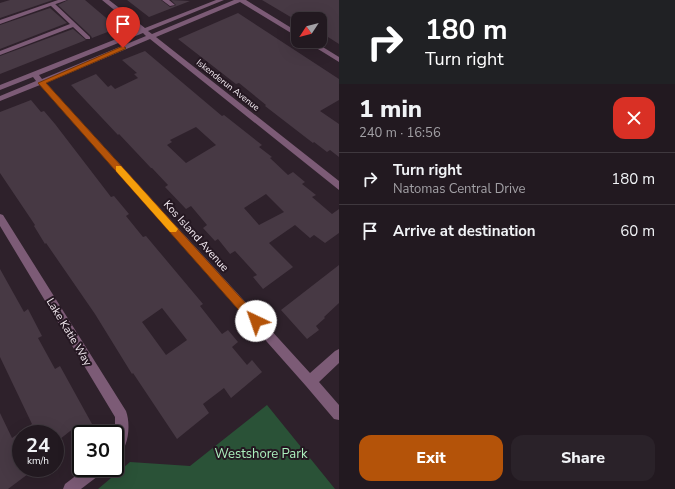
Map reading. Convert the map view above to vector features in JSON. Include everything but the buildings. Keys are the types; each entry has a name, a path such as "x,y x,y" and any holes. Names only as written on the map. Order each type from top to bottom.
{"street":[{"path":"0,22 64,0"},
{"name":"Iskenderun Avenue","path":"105,0 339,186"},
{"path":"0,88 221,0"},
{"path":"0,99 241,0 291,31"},
{"path":"319,48 339,60"},
{"name":"Kos Island Avenue","path":"34,74 339,414"},
{"name":"Lake Katie Way","path":"0,218 121,416 121,425"},
{"path":"310,382 339,355"},
{"path":"70,489 85,477"}],"lane":[{"path":"165,0 172,5"},
{"path":"52,4 88,38"},
{"path":"0,53 74,25"}],"green space":[{"name":"Westshore Park","path":"267,405 335,489 98,489 112,477 124,477 124,467 130,462 190,466"}],"slow traffic":[{"path":"119,169 173,229"}],"route":[{"path":"123,48 42,83 256,321"}]}
